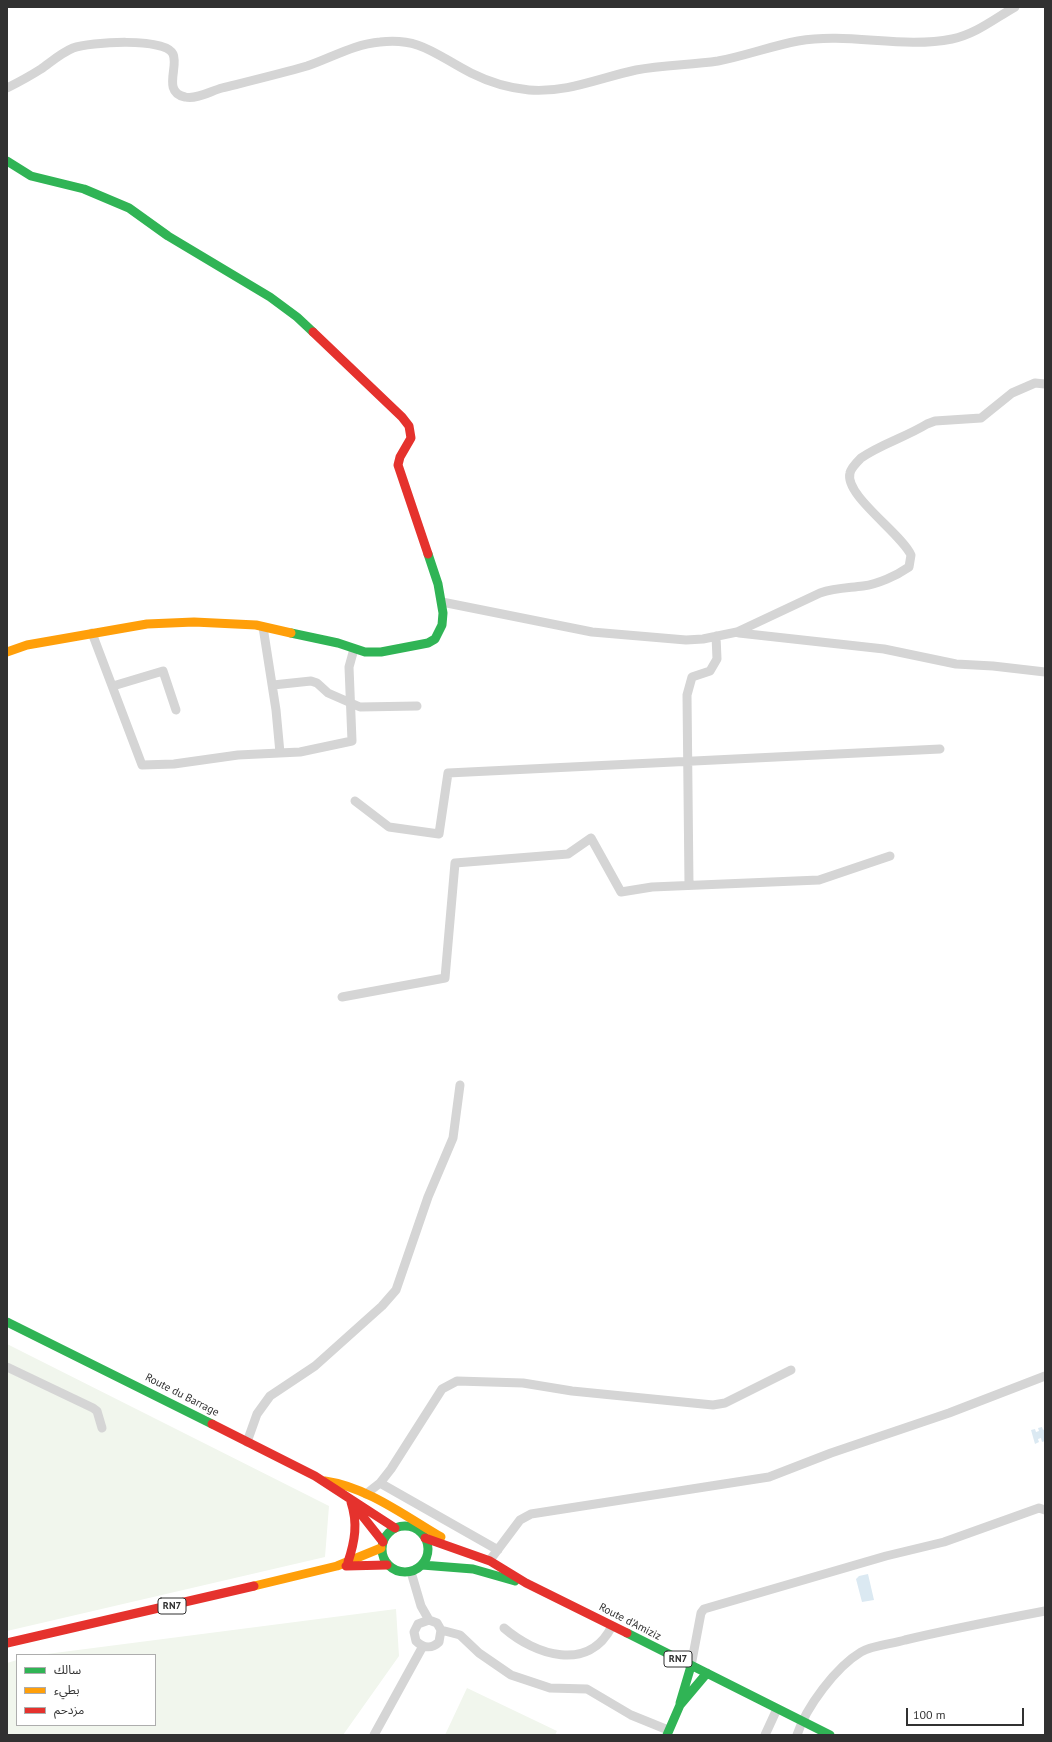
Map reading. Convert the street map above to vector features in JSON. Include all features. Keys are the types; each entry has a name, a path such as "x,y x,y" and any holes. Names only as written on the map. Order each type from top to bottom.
{"main road":[{"path":"7,162 31,176 84,189 129,208 168,236 270,297 297,317 402,417 408,425 412,438 411,443 401,452 398,459 399,471 442,602 442,624 439,633 431,641 381,652 365,652 338,643 263,626 230,623 186,622 147,624 92,633 27,645 7,652"},
{"name":"Route du Barrage","path":"7,1322 325,1482 395,1528"},
{"path":"325,1482 335,1481 366,1494 470,1553"},
{"name":"Route du Barrage","path":"344,1494 382,1545"},
{"path":"348,1562 357,1532 356,1519 351,1502"},
{"name":"RN7","path":"7,1643 176,1605 337,1566 382,1545 385,1536 395,1528 408,1526 414,1528 425,1538 490,1560 510,1571 526,1583"},
{"path":"411,1572 422,1564 428,1552 425,1538"},
{"path":"382,1545 382,1554 388,1565"},
{"name":"RN7","path":"422,1564 473,1569 526,1583"},
{"name":"RN7","path":"337,1566 388,1565 398,1572 411,1572"},
{"name":"Route d'Amiziz","path":"526,1583 830,1735"},
{"path":"680,1705 680,1696 691,1666"},
{"path":"667,1733 680,1705 706,1674"}],"street":[{"path":"7,88 32,75 63,53 86,45 157,44 168,47 173,52 174,60 172,84 176,93 185,97 202,95 292,70 362,45 395,41 416,44 471,73 496,84 508,87 546,91 586,85 648,68 728,59 799,41 816,39 931,42 968,34 988,25 1015,7"},
{"path":"442,602 592,632 668,640 686,640 737,632 757,624 820,593 834,588 874,584 902,572 909,567 911,555 908,549 869,509 854,490 850,472 862,458 934,421 974,420 981,418 1012,393 1035,383 1045,384"},
{"path":"263,626 273,685 280,753"},
{"path":"737,632 884,649 956,664 993,666 1045,672"},
{"path":"92,633 142,765 174,764 238,756 300,752 352,741 349,667 354,649"},
{"path":"689,885 687,695 692,677 710,671 717,659 716,636"},
{"path":"112,686 163,671 176,710"},
{"path":"273,685 311,681 317,683 328,693 351,704 360,706 417,706"},
{"path":"355,801 389,827 439,834 448,773 940,749"},
{"path":"342,997 444,978 455,863 568,854 591,838 621,892 652,887 819,880 890,856"},
{"path":"247,1442 257,1414 270,1396 315,1366 382,1306 396,1290 428,1197 453,1138 460,1085"},
{"path":"7,1367 93,1408 99,1415 102,1428"},
{"path":"366,1494 380,1483 392,1469 442,1389 457,1381 523,1383 572,1391 713,1405 726,1403 791,1370"},
{"path":"490,1560 520,1520 531,1514 769,1477 831,1453 949,1413 1045,1376"},
{"path":"380,1483 498,1550"},
{"path":"691,1666 701,1613 704,1609 886,1556 944,1542 1039,1508 1045,1510"},
{"path":"411,1572 422,1606 425,1621"},
{"path":"797,1735 801,1721 829,1681 857,1655 866,1650 976,1624 1045,1611"},
{"path":"425,1621 437,1623 441,1630 441,1638 436,1644 429,1647 423,1646 415,1636 415,1628 425,1621"},
{"path":"504,1628 518,1640 530,1647 555,1654 566,1655 578,1654 595,1648 607,1636 612,1626"},
{"path":"441,1630 460,1635 479,1653 511,1675 550,1688 586,1689 631,1715 667,1733"},
{"path":"374,1735 423,1646"},
{"path":"764,1735 777,1708"}],"shaded area":[{"path":"7,1344 329,1506 325,1557 7,1631"},
{"path":"1042,1427 1043,1430 1045,1429 1045,1441 1042,1442 1041,1438 1038,1439 1039,1442 1035,1444 1031,1430 1035,1429 1036,1432 1039,1431 1038,1428"},
{"path":"868,1574 874,1600 862,1602 856,1579 859,1576"},
{"path":"396,1609 399,1656 343,1735 7,1735 7,1663 16,1660 16,1726 156,1726 156,1654 47,1654"},
{"path":"467,1688 557,1731 555,1735 445,1735"}],"traffic: fast":[{"path":"7,161 31,176 84,189 129,208 168,236 270,297 297,317 313,332"},
{"path":"291,633 338,643 365,652 381,652 428,643 435,639 442,625 443,613 438,584 428,554"},
{"path":"7,1322 212,1424"},
{"path":"400,1526 410,1526 418,1530 424,1536 428,1544 428,1549 428,1554 424,1562 418,1568 410,1572 400,1572 392,1568 386,1562 382,1554 382,1544 386,1536 392,1530 400,1526"},
{"path":"422,1565 473,1569 515,1581"},
{"path":"627,1633 830,1735"},
{"path":"680,1703 691,1666"},
{"path":"667,1735 680,1705 707,1673"}],"traffic: slow":[{"path":"7,652 27,645 147,624 194,622 256,625 291,633"},
{"path":"325,1481 341,1484 371,1496 441,1537"},
{"path":"254,1586 337,1566 381,1548"}],"traffic: jam":[{"path":"313,332 402,417 409,426 411,438 400,457 398,465 428,554"},
{"path":"212,1424 315,1476 395,1528"},
{"path":"348,1562 355,1532 351,1502"},
{"path":"353,1504 383,1542"},
{"path":"425,1538 490,1561 526,1583 627,1633"},
{"path":"346,1566 387,1565"},
{"path":"7,1643 254,1586"}]}
